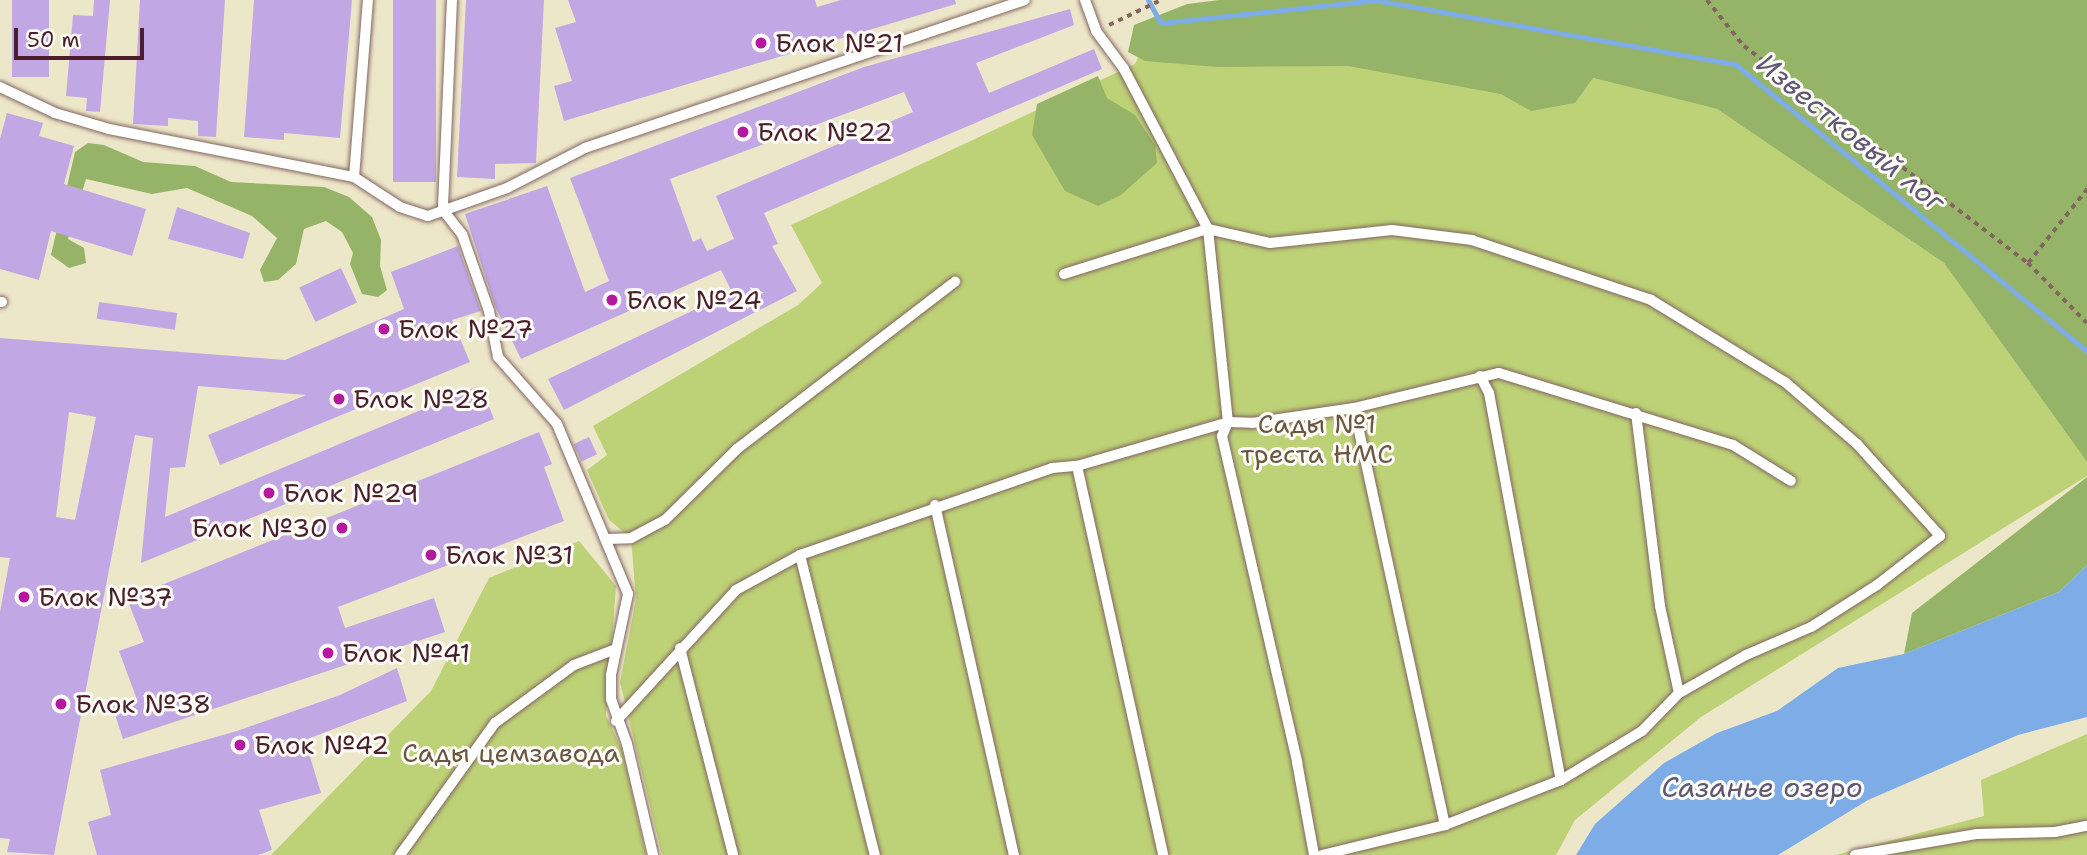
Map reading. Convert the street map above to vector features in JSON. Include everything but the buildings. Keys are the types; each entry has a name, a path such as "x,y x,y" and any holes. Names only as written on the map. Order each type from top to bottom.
{"lane":[{"path":"354,177 368,0"},
{"path":"453,0 443,210 462,233 489,311 498,357 557,424 628,594 611,675 616,721 627,744 653,853 639,855"},
{"path":"0,87 55,113 109,129 354,177 400,207 428,216 507,188 585,148 1025,0"},
{"path":"1084,0 1096,31 1124,69 1208,229 1228,422 1222,436 1297,761 1314,855"},
{"path":"1064,274 1208,229 1270,243 1392,230 1472,240 1651,300 1784,382 1857,444 1940,536 1877,585 1811,627 1746,655 1679,693 1642,731 1561,780 1445,825 1322,855"},
{"path":"607,539 631,538 665,520 737,449 955,282"},
{"path":"616,721 680,648 736,590 800,555 935,505 1052,468 1077,466 1228,422 1252,423 1354,408 1499,373 1733,445 1791,481"},
{"path":"1480,376 1489,393 1561,780"},
{"path":"1354,408 1445,825"},
{"path":"1636,413 1660,606 1679,693"},
{"path":"1077,466 1163,855"},
{"path":"935,505 1014,855"},
{"path":"800,555 875,855"},
{"path":"680,648 733,855"},
{"path":"400,855 495,723 574,665 616,649"},
{"path":"1855,855 1977,834 2055,832 2087,826"}],"path":[{"path":"1096,31 1161,0"},
{"path":"1707,0 1744,46 2028,263 2087,323"},
{"path":"2028,263 2087,189"}],"green space":[{"path":"1220,0 2087,0 2087,462 1944,263 1717,109 1593,78 1575,103 1531,111 1501,94 1348,66 1217,67 1145,61 1128,52 1134,25 1187,4"},
{"name":"Сады №1 треста НМС","path":"1349,17 1717,109 1944,263 2087,462 2087,476 1701,717 1575,820 1556,855 662,855 620,682 636,599 631,538 609,520 587,470 607,455 593,426 798,305 822,283 791,225 1135,64 1151,30"},
{"path":"1098,76 1107,98 1135,115 1155,145 1157,163 1121,195 1098,206 1065,191 1032,135 1037,104"},
{"path":"88,143 104,145 143,162 195,166 231,182 324,187 349,197 372,217 381,240 380,266 387,290 378,297 362,294 350,264 353,253 342,232 326,221 304,229 296,264 278,280 264,282 260,270 277,238 252,216 187,188 152,194 86,179 68,239 84,248 86,263 69,268 51,255 75,152"},
{"path":"2087,477 2087,565 2059,592 1904,654 1912,613"},
{"name":"Сады цемзавода","path":"579,541 616,586 606,716 623,752 646,855 271,855 431,691 489,578"},
{"path":"2087,734 2087,855 1836,855 1984,816 1981,780"}],"water":[{"name":"Сазанье озеро","path":"2087,565 2087,717 2018,735 1868,800 1778,855 1576,855 1595,824 1664,763 1717,733 1777,711 1838,668 1904,654 2059,592"}],"waterway":[{"name":"Известковый лог","path":"1148,0 1161,23 1375,0 1735,64 2087,351"}],"place":[{"name":"Блок №21","path":"761,43"},
{"name":"Блок №22","path":"743,132"},
{"name":"Блок №24","path":"612,300"},
{"name":"Блок №27","path":"384,329"},
{"name":"Блок №28","path":"339,399"},
{"name":"Блок №29","path":"269,493"},
{"name":"Блок №30","path":"342,528"},
{"name":"Блок №31","path":"431,555"},
{"name":"Блок №37","path":"24,597"},
{"name":"Блок №41","path":"328,653"},
{"name":"Блок №38","path":"61,704"},
{"name":"Блок №42","path":"240,745"}]}
